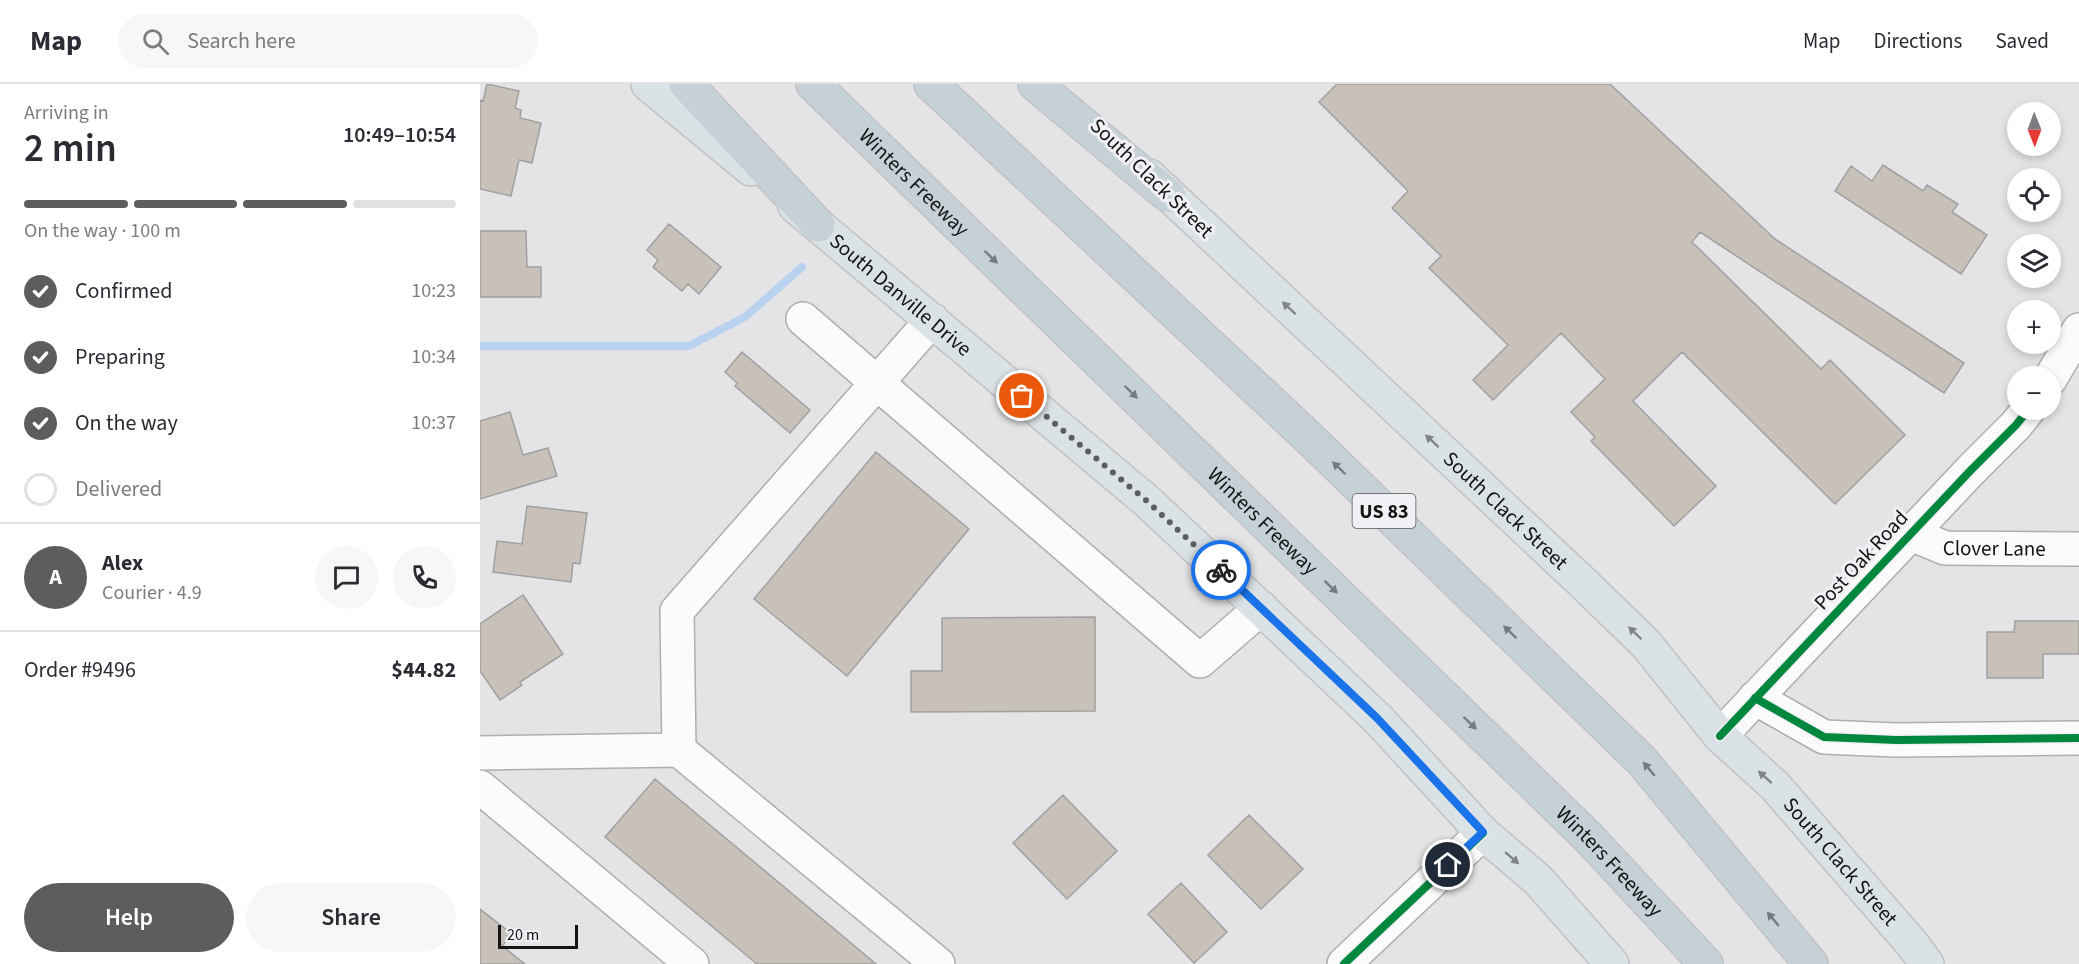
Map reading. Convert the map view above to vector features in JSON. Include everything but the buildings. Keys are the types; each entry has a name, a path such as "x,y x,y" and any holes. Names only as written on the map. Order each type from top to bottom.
{"highway":[{"path":"686,84 818,225"},
{"name":"Winters Freeway","path":"813,84 1588,837 1706,964"},
{"name":"US 83","path":"931,84 1309,438 1642,761 1811,964"},
{"path":"1035,84 1169,196"}],"main road":[{"name":"South Danville Drive","path":"648,84 1148,502 1377,718 1483,832 1538,880 1612,964"},
{"name":"South Clack Street","path":"1057,84 1169,196 1581,580 1646,644 1720,736 1775,786 1927,964"}],"street":[{"path":"803,319 1200,662 1261,608"},
{"path":"679,750 677,610 932,320"},
{"path":"2058,366 2079,330"},
{"name":"Post Oak Road","path":"1720,736 2020,420"},
{"name":"Clover Lane","path":"1911,534 1945,548 2079,549"},
{"path":"1755,698 1824,737 1896,740 2079,738"},
{"path":"480,753 679,750 938,964"},
{"path":"480,787 692,964"},
{"path":"1344,964 1483,832"}],"waterway":[{"path":"480,346 689,346 745,317 802,267"}],"cycle path":[{"path":"1720,736 2020,420"},
{"path":"1755,698 1824,737 1896,740 2079,738"},
{"path":"1344,964 1483,833"}],"way so far":[{"path":"1022,396 1148,502 1221,570"}],"route":[{"path":"1221,570 1377,718 1483,832 1448,865"}]}
